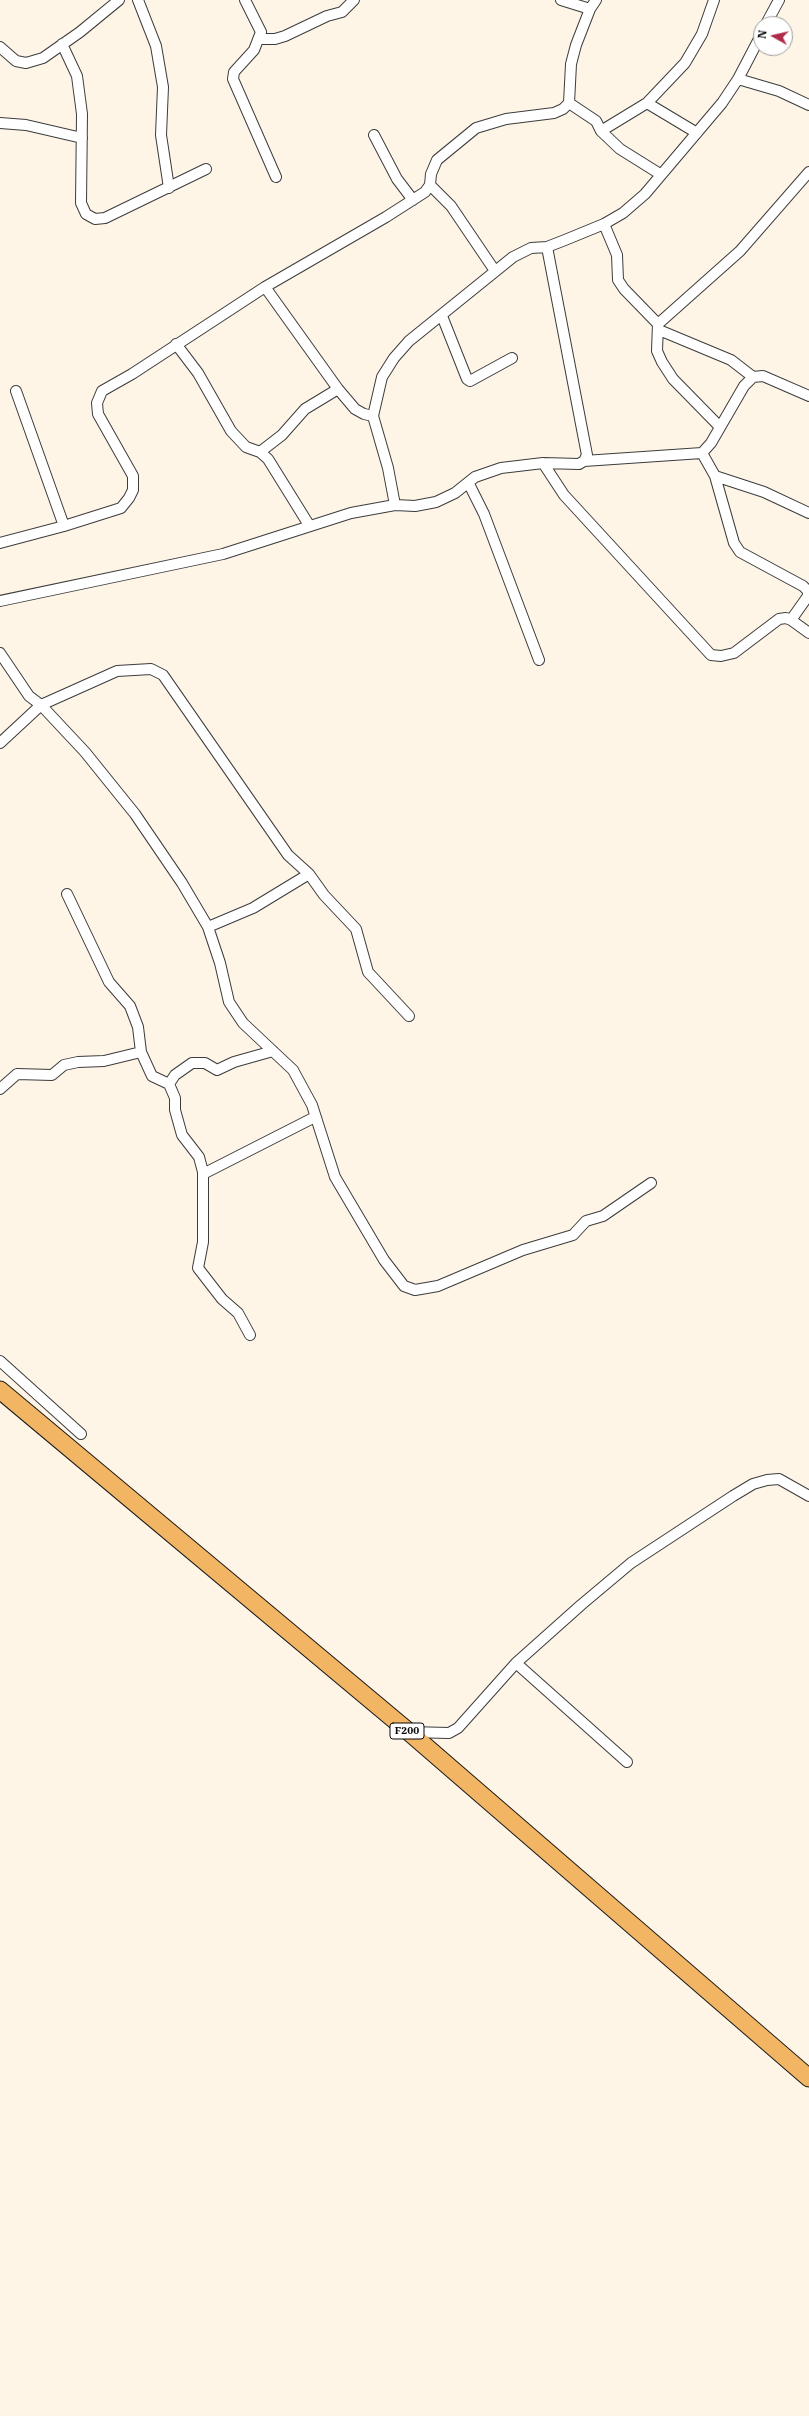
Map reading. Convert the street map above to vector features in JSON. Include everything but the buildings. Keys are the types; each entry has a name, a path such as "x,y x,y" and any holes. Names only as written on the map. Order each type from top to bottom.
{"main road":[{"name":"F200","path":"0,1390 409,1732 809,2078"}],"street":[{"path":"0,47 16,61 26,63 43,58 119,0"},
{"path":"138,0 156,46 163,86 160,135 169,188"},
{"path":"245,0 261,32 260,39 254,50 234,72 232,79 276,177"},
{"path":"260,39 275,39 285,36 327,16 342,12 354,0"},
{"path":"561,0 590,9"},
{"path":"0,543 64,526 121,508 129,498 133,490 133,476 98,414 97,403 102,391 132,374 265,287 425,192 430,185 431,174 437,160 476,128 506,119 554,113 563,109 570,103 571,64 576,45 590,9 596,0"},
{"path":"601,131 647,103 685,63 702,34 714,0"},
{"path":"770,16 779,0"},
{"path":"62,44 77,76 82,114 82,203 86,214 95,219 105,218 206,169"},
{"path":"395,505 388,468 372,416 382,377 394,358 409,341 442,316 513,257 531,248 547,247 604,224 623,213 640,199 722,103 738,79 753,50"},
{"path":"738,79 779,91 809,105"},
{"path":"570,103 596,121 601,131 620,149 660,174"},
{"path":"647,103 697,133"},
{"path":"0,123 26,125 82,138"},
{"path":"374,135 397,179 413,200"},
{"path":"720,427 673,379 662,362 657,351 659,327 740,250 809,172"},
{"path":"430,185 451,206 495,271"},
{"path":"604,224 617,254 618,280 659,327 731,360 753,377"},
{"path":"547,247 587,456 584,461"},
{"path":"265,287 338,389 355,409 372,416"},
{"path":"442,316 467,379 470,381 512,358"},
{"path":"176,344 198,373 231,431 246,447 260,452 268,459 309,525"},
{"path":"702,453 720,427 744,386 753,377 763,376 809,396"},
{"path":"260,452 282,435 305,409 338,389"},
{"path":"16,391 64,526"},
{"path":"0,601 223,554 279,537 309,525 351,513 395,505 415,506 436,502 455,493 482,473 521,464 579,464 584,461 702,453"},
{"path":"702,453 715,476 734,543 740,552 803,586 808,591 808,596 791,620"},
{"path":"543,463 564,495 711,655 721,656 734,653 779,619 786,618 791,620 809,633"},
{"path":"715,476 764,492 809,513"},
{"path":"469,484 484,514 539,660"},
{"path":"0,653 29,696 41,705 85,752 135,814 182,883 208,927 220,964 229,1002 243,1023 293,1070 312,1105 329,1161 347,1198 384,1260 404,1286 415,1290 438,1286 523,1250 573,1235 586,1221 603,1216 651,1183"},
{"path":"0,743 41,705 117,671 151,669 163,675 288,855 309,874 324,895 356,929 368,972 409,1016"},
{"path":"208,927 253,908 309,874"},
{"path":"67,894 109,982 130,1006 138,1027 141,1052 152,1076 169,1084 175,1098 175,1110 182,1135 199,1158 203,1174 203,1242 198,1268 222,1299 238,1313 250,1335"},
{"path":"169,1084 175,1075 192,1063 205,1063 217,1070 234,1062 272,1050"},
{"path":"0,1089 17,1074 52,1075 64,1065 78,1062 104,1061 141,1052"},
{"path":"203,1174 315,1117"},
{"path":"0,1361 80,1434"},
{"path":"409,1732 449,1733 458,1728 516,1663 631,1564 753,1484 779,1479 809,1496"},
{"path":"516,1663 627,1762"}]}
